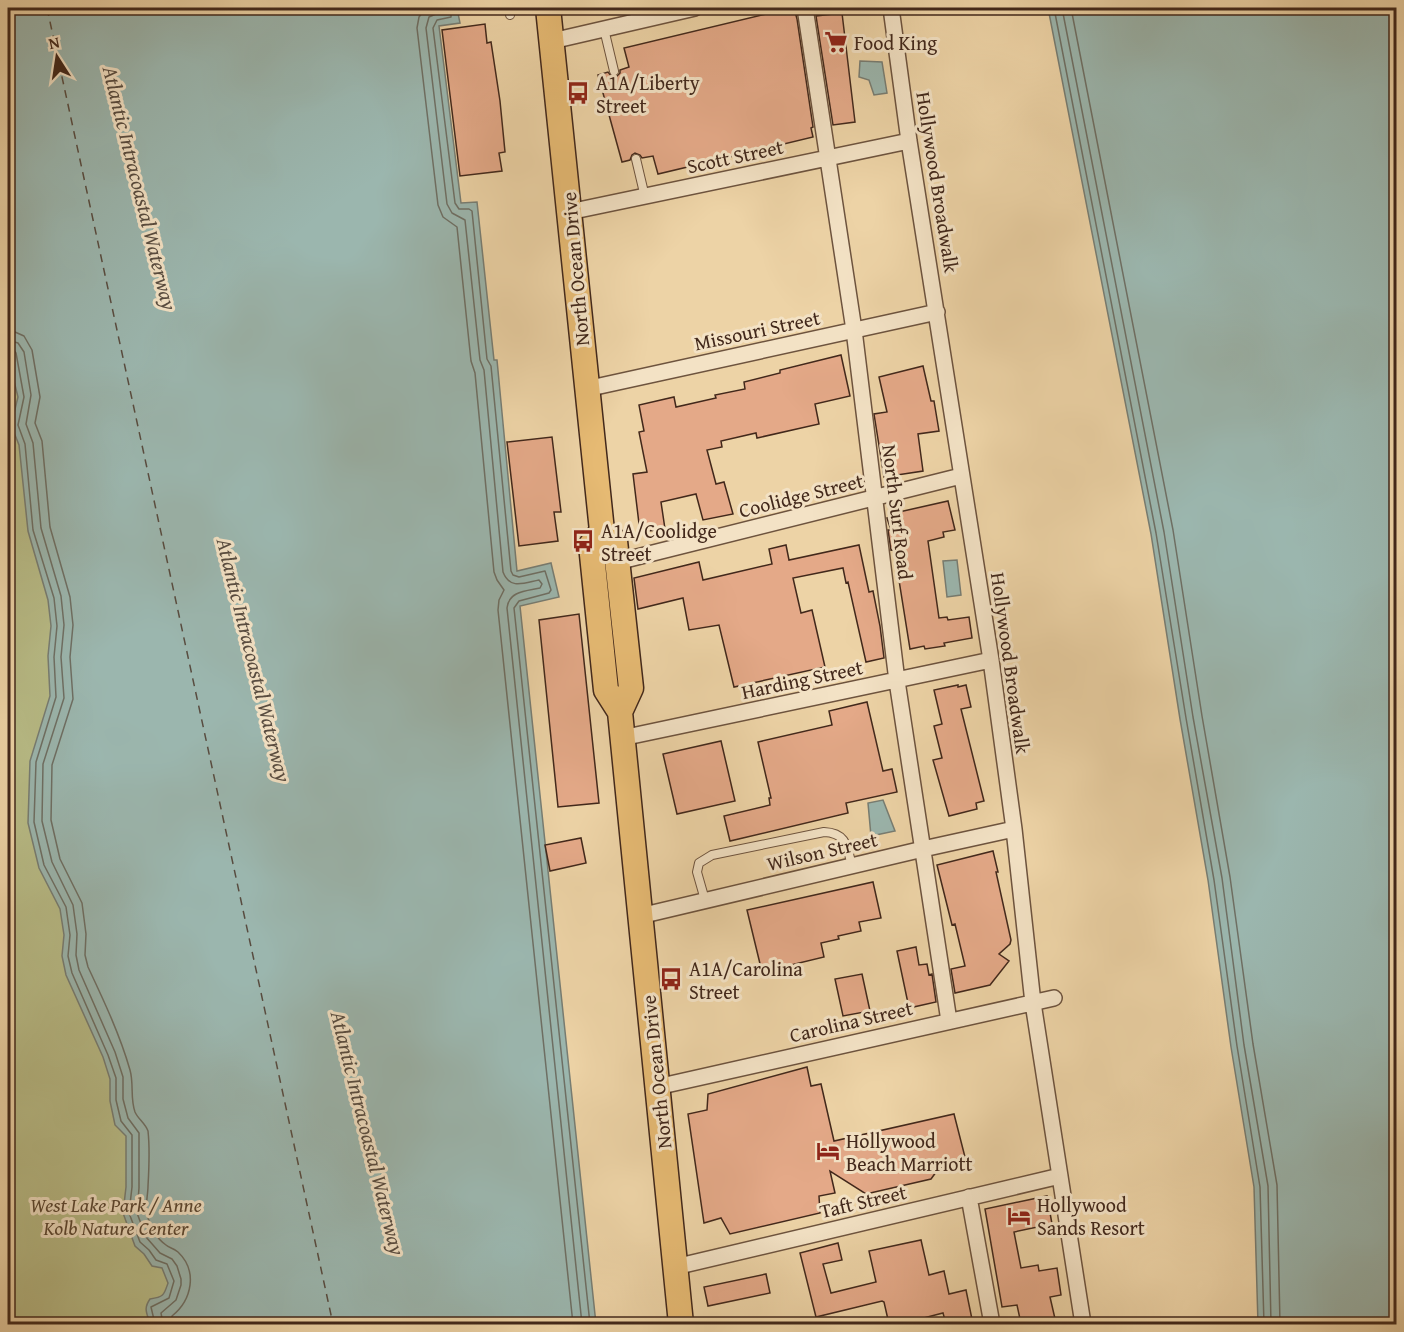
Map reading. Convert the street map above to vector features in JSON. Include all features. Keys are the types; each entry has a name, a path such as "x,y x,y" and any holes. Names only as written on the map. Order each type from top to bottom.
{"main road":[{"name":"North Ocean Drive","path":"548,8 602,531 591,545 593,566 606,690 620,712 681,1324"},
{"name":"North Ocean Drive","path":"602,531 615,541 631,688 620,712"}],"street":[{"path":"552,40 695,8"},
{"name":"North Surf Road","path":"805,8 854,330 897,681 949,1021"},
{"name":"Hollywood Broadwalk","path":"891,8 909,141 991,660 1014,830 1033,1003 1083,1324"},
{"name":"Scott Street","path":"570,212 909,141"},
{"name":"Missouri Street","path":"586,389 937,312"},
{"name":"Coolidge Street","path":"617,562 961,476"},
{"name":"Harding Street","path":"622,738 991,660"},
{"name":"Wilson Street","path":"640,916 923,849 1014,830"},
{"name":"Carolina Street","path":"657,1087 1054,998"},
{"name":"Taft Street","path":"675,1267 1060,1176"},
{"path":"969,1197 992,1324"}],"lane":[{"path":"604,29 614,71"},
{"path":"636,159 645,196"},
{"path":"705,900 698,872 699,863 712,855 824,832 834,832 846,843 852,866"}],"green space":[{"name":"West Lake Park / Anne Kolb Nature Center","path":"8,325 9,329 258,1324 8,1324"}],"water":[{"name":"Atlantic Intracoastal Waterway","path":"8,8 457,8 460,23 439,26 461,203 477,202 494,360 497,360 517,571 551,563 559,597 520,606 596,1324 150,1324 146,1311 148,1302 150,1299 163,1295 168,1283 162,1268 152,1266 135,1246 123,1213 126,1187 126,1136 115,1125 110,1101 110,1079 103,1057 66,975 62,956 64,935 60,909 39,868 28,823 30,761 50,696 48,656 51,626 48,600 28,531 19,445 11,425 18,397 11,369 8,325"},
{"path":"1048,8 1396,8 1396,1324 1258,1324 1254,1187 1231,1047 1208,880 1151,534"},
{"path":"860,61 882,62 887,93 874,95 869,80 859,77"},
{"path":"957,560 961,595 947,597 943,561"},
{"path":"883,800 895,831 871,836 868,803"}],"building":[{"path":"794,8 797,19 813,137 658,174 653,156 642,158 635,153 630,160 622,162 598,75 608,72 612,77 616,77 620,70 629,67 624,48"},
{"path":"842,13 855,122 833,125 816,16"},
{"path":"485,24 487,43 491,42 500,101 505,152 499,153 502,171 460,176 442,30"},
{"path":"841,355 850,396 815,404 819,424 757,438 756,433 721,441 722,447 707,450 716,484 724,482 733,514 703,520 696,494 661,502 665,529 640,532 633,474 647,472 639,432 644,431 639,405 674,397 676,407 716,398 715,395 745,389 744,382 780,373 780,370"},
{"path":"923,366 931,401 934,401 939,431 918,434 923,471 884,477 874,414 887,412 879,377"},
{"path":"552,437 561,512 554,512 558,541 519,546 507,442"},
{"path":"948,501 955,530 943,532 944,537 928,541 939,618 947,617 948,620 969,617 972,638 944,643 945,646 910,649 894,549 891,550 888,530 891,530 887,518 900,514 899,512"},
{"path":"786,545 789,560 859,545 869,592 873,591 884,658 866,662 843,568 793,578 801,613 812,610 825,667 734,687 719,625 689,630 683,598 638,609 634,578 699,562 703,580 772,564 769,549"},
{"path":"579,614 599,803 558,807 539,620"},
{"path":"958,685 958,687 966,685 971,707 961,709 984,801 976,803 977,809 949,816 933,760 942,758 934,726 942,724 934,690"},
{"path":"867,702 883,771 892,769 897,792 846,803 848,813 730,841 724,816 770,805 769,798 771,798 758,742 832,725 829,711"},
{"path":"721,741 735,801 677,814 663,754"},
{"path":"581,838 586,863 550,871 545,845"},
{"path":"993,851 1011,940 1010,944 999,954 1009,961 990,985 955,993 951,969 965,966 937,865"},
{"path":"873,882 881,918 859,922 861,931 838,936 839,939 821,943 824,957 762,972 747,910"},
{"path":"916,947 919,965 927,964 929,975 932,974 936,1002 909,1008 897,951"},
{"path":"862,974 870,1011 843,1016 835,979"},
{"name":"Hollywood Beach Marriott","path":"807,1067 811,1086 821,1084 834,1141 954,1114 966,1161 939,1168 931,1179 866,1194 830,1171 835,1193 819,1196 820,1213 730,1234 721,1218 704,1223 688,1114 707,1110 708,1094"},
{"path":"1047,1196 1052,1224 1014,1232 1021,1268 1038,1265 1039,1271 1057,1268 1061,1295 1050,1297 1056,1323 1030,1324 1028,1318 1020,1319 1017,1305 1002,1307 985,1209"},
{"path":"921,1240 929,1275 944,1271 949,1294 966,1290 973,1324 946,1324 943,1313 908,1322 908,1324 889,1324 882,1301 816,1317 800,1253 838,1243 842,1260 823,1264 831,1293 876,1282 869,1251"},
{"path":"766,1274 770,1293 708,1306 704,1287"}],"ferry route":[{"path":"47,8 333,1324"}],"place":[{"name":"Food King","path":"836,42"},
{"name":"A1A/Liberty Street","path":"578,93"},
{"name":"A1A/Coolidge Street","path":"583,541"},
{"name":"A1A/Carolina Street","path":"671,979"},
{"name":"Hollywood Beach Marriott","path":"828,1151"},
{"name":"Hollywood Sands Resort","path":"1019,1216"}]}
